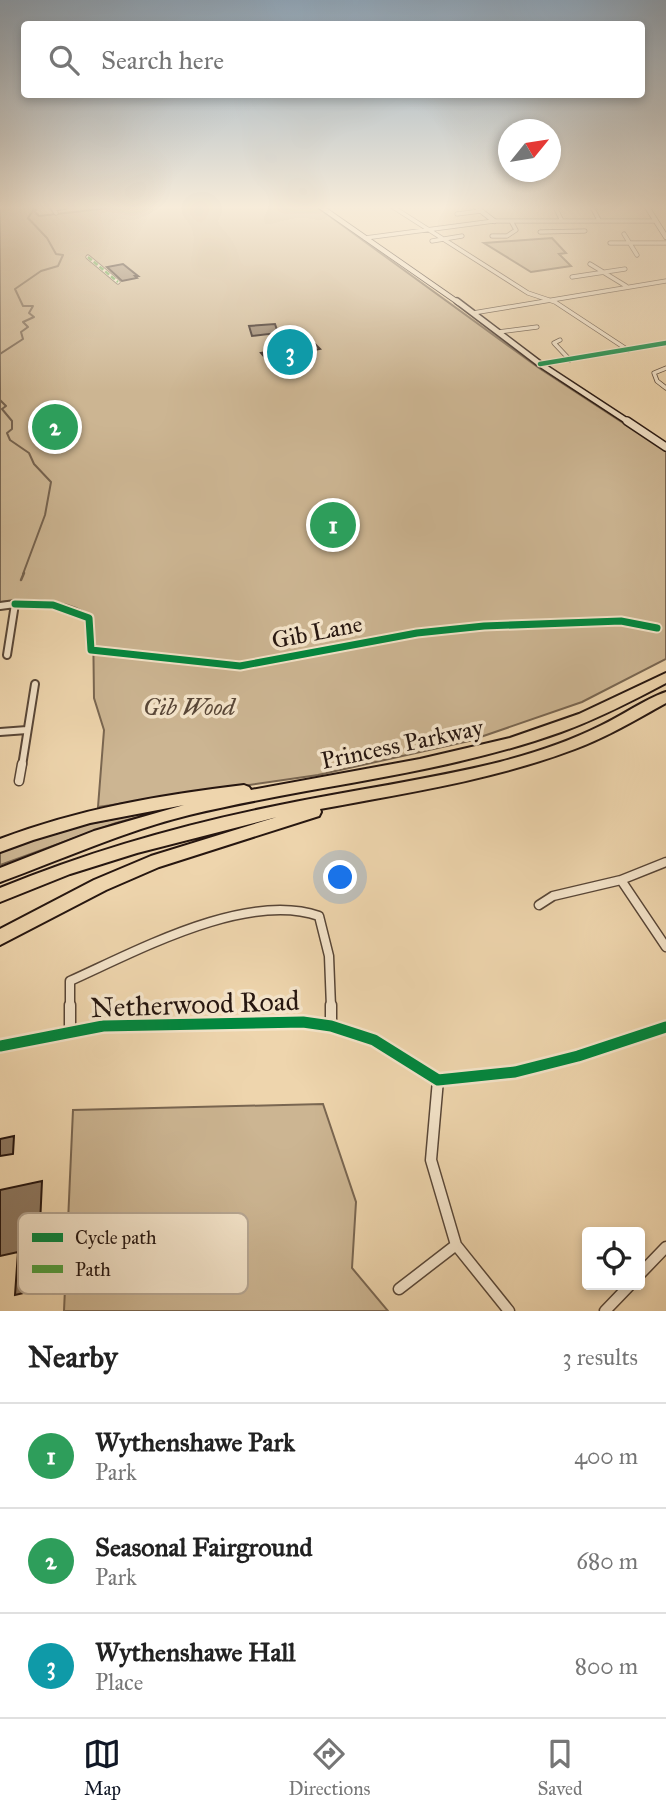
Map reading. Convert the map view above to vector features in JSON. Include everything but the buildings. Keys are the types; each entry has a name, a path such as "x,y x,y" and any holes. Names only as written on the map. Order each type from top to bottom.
{"highway":[{"path":"630,696 666,670"},
{"name":"Princess Parkway","path":"138,824 192,809 356,778 504,745 557,728 666,677"},
{"name":"Princess Parkway","path":"0,895 89,860 176,835 502,768 573,744 666,697"},
{"path":"0,846 53,825 104,812 187,798 356,778"},
{"path":"0,937 73,898 156,861 361,796"},
{"path":"0,875 138,824"}],"main road":[{"path":"408,268 540,364 666,447"}],"street":[{"path":"101,268 118,282"},
{"path":"490,268 528,293 548,300 628,350"},
{"path":"597,268 628,286"},
{"path":"572,277 625,269"},
{"path":"473,313 666,281"},
{"path":"498,332 534,325"},
{"path":"560,340 554,342 570,360"},
{"path":"540,364 666,343"},
{"path":"666,368 654,373 657,381 666,387"},
{"path":"0,606 15,604 7,656"},
{"path":"19,781 35,684"},
{"path":"0,732 27,730"},
{"path":"539,905 553,895 621,880 666,862"},
{"path":"621,880 666,947"},
{"path":"69,1032 69,981 189,929 264,911 299,908 319,916 324,929 331,1026"},
{"name":"Netherwood Road","path":"0,1046 113,1025 286,1022 331,1026 374,1041 438,1080"},
{"path":"509,1311 456,1245 431,1160 438,1080 514,1072 579,1056 666,1027"},
{"path":"399,1289 456,1245"},
{"path":"645,1269 666,1247"},
{"path":"605,1311 625,1290"}],"green space":[{"name":"Gib Wood","path":"0,268 401,268 539,368 666,451 666,659 582,702 469,741 318,775 98,807 104,730 94,698 93,619 84,612 61,604 23,600 0,602"},
{"path":"525,268 556,268 531,272"},
{"path":"185,805 116,823 0,865 0,852 48,832"},
{"path":"323,1104 356,1202 352,1268 388,1311 64,1311 65,1294 248,1294 248,1213 68,1213 73,1110"}],"waterway":[{"path":"0,354 23,339 21,332 28,327 23,322 34,317 29,313 33,306 23,306 15,289 41,271 51,268"},
{"path":"0,400 6,406 2,409 12,421 12,429 7,433 10,440 29,453 34,464 51,482 45,515 23,574"},
{"path":"21,580 24,573"}],"marked path":[{"path":"101,268 118,282"}],"cycle path":[{"path":"540,364 666,343"},
{"name":"Gib Lane","path":"15,604 53,605 89,618 91,650 240,666 417,633 484,626 621,621 657,628"},
{"path":"0,1046 103,1026 303,1022 331,1026 374,1040 438,1080 515,1072 578,1056 666,1027"}],"place":[{"name":"Wythenshawe Hall","path":"290,352"},
{"name":"Seasonal Fairground","path":"55,427"},
{"name":"Wythenshawe Park","path":"333,525"}]}
